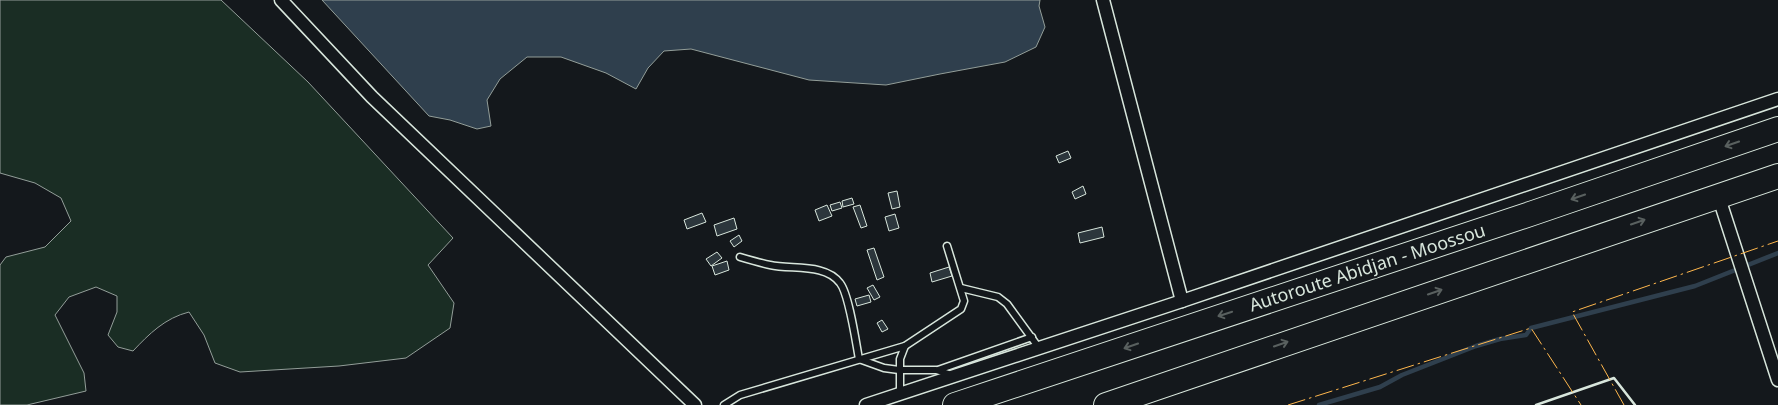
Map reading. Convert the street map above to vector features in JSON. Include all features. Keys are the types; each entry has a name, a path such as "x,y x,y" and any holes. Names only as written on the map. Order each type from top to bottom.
{"highway":[{"name":"Autoroute Abidjan - Moossou","path":"961,404 1186,327 1534,213 1778,128"},
{"path":"1106,405 1778,176"}],"street":[{"path":"281,0 372,97 463,186 695,405"},
{"path":"1103,0 1182,301"},
{"path":"866,405 1182,301 1778,99"},
{"path":"1718,195 1778,380"}],"lane":[{"path":"724,405 740,395 905,346 961,309 964,301 947,246"},
{"path":"740,257 772,266 821,271 835,278 842,285 859,359"},
{"path":"961,288 998,298 1012,310 1039,348"},
{"path":"936,370 1032,337"},
{"path":"900,394 900,359 905,346"},
{"path":"859,359 884,368 936,370 956,376"}],"green space":[{"path":"0,0 221,0 308,82 453,238 428,265 454,303 450,328 406,358 339,366 240,372 215,363 204,335 189,312 165,322 133,351 118,347 108,335 117,312 117,296 96,287 69,297 55,315 84,373 86,391 27,405 0,405 0,265 6,257 45,247 71,221 61,198 35,183 0,173"}],"water":[{"path":"322,0 1040,0 1039,6 1045,27 1036,47 1005,62 886,85 809,80 691,49 664,51 648,68 636,89 606,73 561,57 527,57 500,79 487,100 491,126 477,129 450,120 429,116"}],"building":[{"path":"1068,151 1071,158 1059,163 1056,156"},
{"path":"1083,186 1086,194 1075,199 1072,192"},
{"path":"897,191 900,207 892,209 888,193"},
{"path":"852,198 854,204 843,207 842,201"},
{"path":"840,202 842,208 832,211 830,205"},
{"path":"827,205 832,216 819,221 815,210"},
{"path":"860,205 867,226 861,228 853,207"},
{"path":"702,213 706,222 687,229 684,220"},
{"path":"895,214 899,228 889,231 885,217"},
{"path":"734,218 737,229 717,236 714,225"},
{"path":"1102,227 1104,237 1080,243 1078,233"},
{"path":"739,235 742,241 734,247 730,241"},
{"path":"874,248 884,277 877,280 867,250"},
{"path":"717,252 722,258 711,266 706,259"},
{"path":"727,261 729,270 715,275 712,266"},
{"path":"949,267 952,276 932,282 930,273"},
{"path":"873,285 880,297 874,300 867,288"},
{"path":"869,295 871,302 857,306 855,299"},
{"path":"882,320 888,329 882,332 877,323"}],"waterway":[{"path":"1319,405 1380,387 1402,375 1476,346 1500,339 1526,335 1531,328 1695,286 1778,253"}],"wall":[{"path":"1536,405 1614,378 1635,405"}],"power":[{"path":"1624,405 1572,312 1778,241"},
{"path":"1288,405 1531,328 1581,405"}]}
